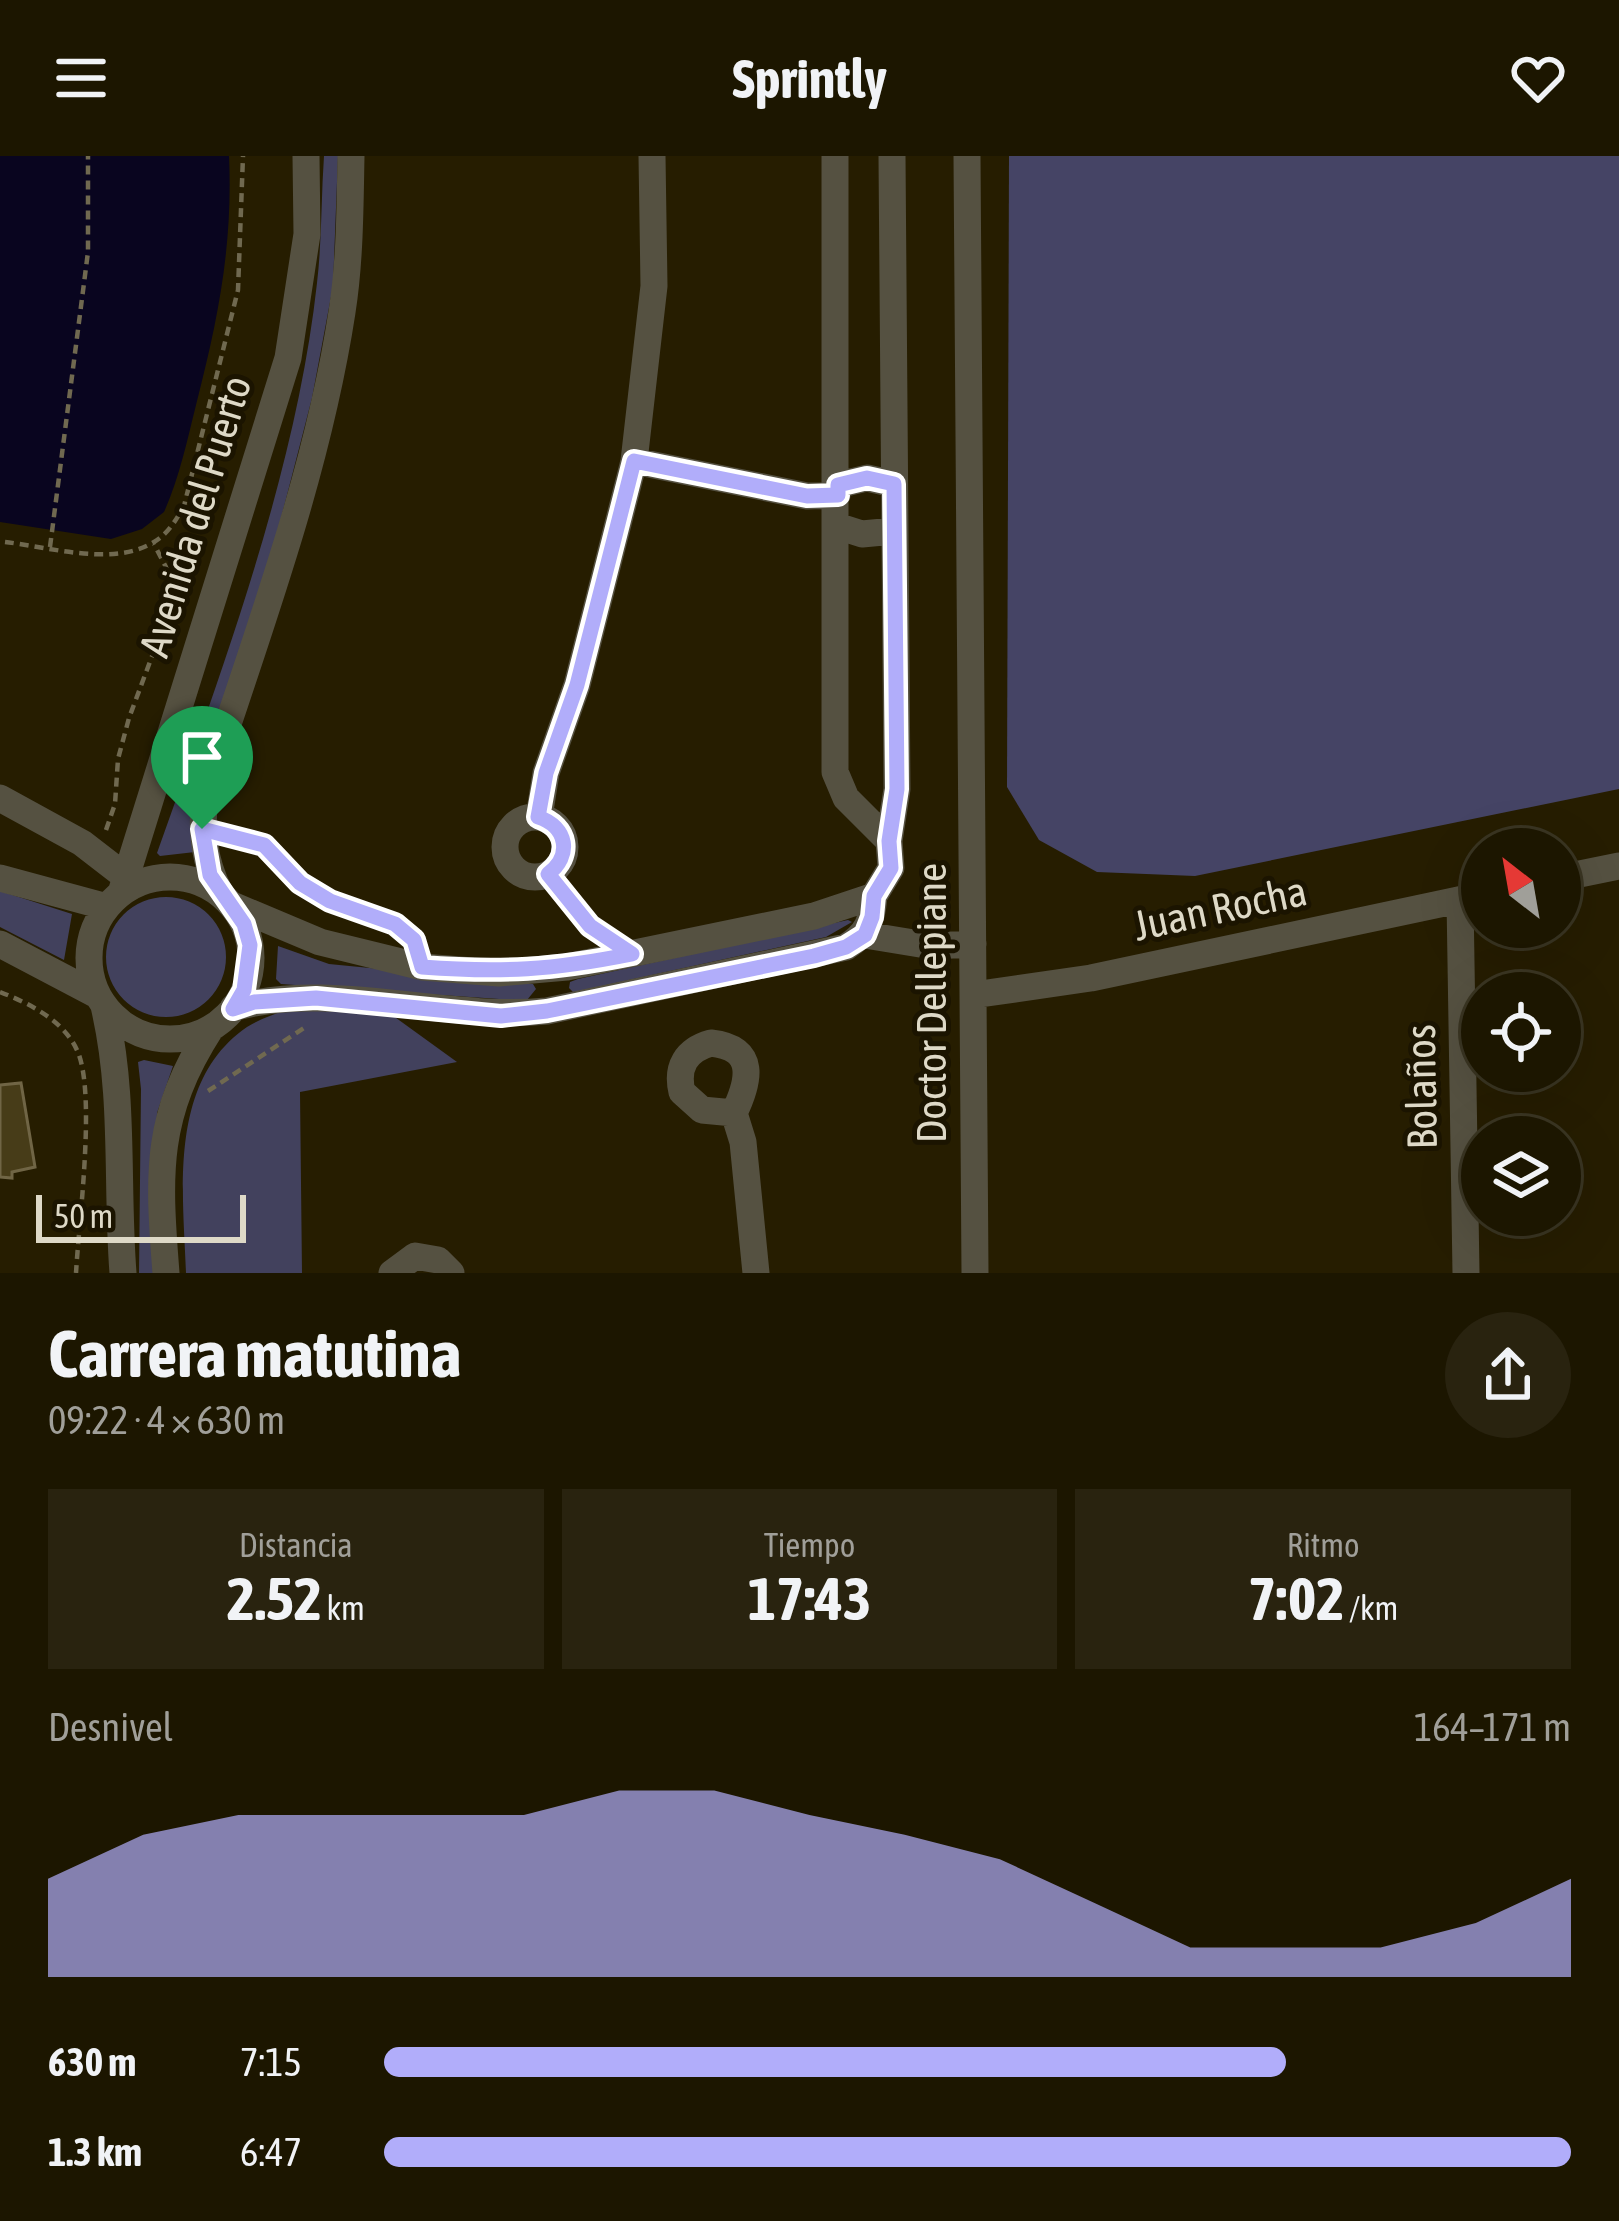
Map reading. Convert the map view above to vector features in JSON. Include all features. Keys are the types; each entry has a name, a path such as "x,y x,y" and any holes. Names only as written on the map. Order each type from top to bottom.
{"street":[{"name":"Avenida del Puerto","path":"118,892 288,358 307,234 306,156"},
{"path":"166,1273 161,1209 172,1100 211,1028 233,1009 244,990 250,945 244,924 207,863 202,829 206,790 303,484 324,396 342,313 351,156"},
{"path":"538,817 546,773 577,685 634,461 654,286 652,156"},
{"path":"836,156 836,772 846,798 889,841"},
{"path":"233,1009 254,1002 316,998 501,1016 547,1011 814,956 846,947 865,935 874,896 891,868 889,841 897,789 892,156"},
{"name":"Doctor Dellepiane","path":"967,156 975,1273"},
{"path":"634,461 807,496 867,478 894,484"},
{"path":"837,526 862,534 893,531"},
{"path":"0,798 82,843 118,892"},
{"path":"528,818 556,825 565,842 561,861 548,874 527,877 506,857 504,847 511,828 528,818"},
{"path":"1581,874 1619,866"},
{"path":"0,878 118,892 145,880 196,881 247,915 320,942 422,967 499,973 632,954 814,916 874,896"},
{"path":"118,892 94,927 89,950 90,973 114,1047 123,1273"},
{"name":"Juan Rocha","path":"974,995 1090,978 1461,899"},
{"path":"865,935 932,946 973,944"},
{"path":"0,944 100,1000 121,1023 142,1034 165,1039 211,1028"},
{"name":"Bolaños","path":"1466,1273 1470,948"},
{"path":"541,969 547,1011"},
{"path":"734,1113 743,1142 756,1273"},
{"path":"392,1273 404,1261 427,1256 451,1273"}],"path":[{"path":"50,547 88,252 88,156"},
{"path":"5,542 106,554 154,543 170,529 184,506 238,290 243,156"},
{"path":"116,804 118,759 129,718 172,600 169,573 154,543"},
{"path":"202,829 264,845 300,883 330,901 395,924 414,940 422,967"},
{"path":"548,874 590,926 632,954"},
{"path":"0,992 64,1030 79,1056 86,1088 76,1273"},
{"path":"172,1100 211,1090 275,1044 319,1021"}],"shaded area":[{"path":"0,156 229,156 226,252 204,373 164,512 142,529 111,539 0,522"},
{"path":"324,156 338,156 333,286 312,398 195,852 160,856 157,853 253,572 292,427 317,283"},
{"path":"1009,156 1619,156 1619,789 1195,876 1097,872 1039,840 1007,787"},
{"path":"0,891 72,914 64,960 0,927"},
{"path":"166,897 189,902 208,915 221,934 226,957 221,980 208,999 189,1012 166,1017 143,1012 124,999 111,980 106,957 111,934 124,915 143,902"},
{"path":"852,922 826,937 573,992 569,988 578,979"},
{"path":"278,946 329,964 533,984 536,989 527,1000 515,1000 281,984 276,979"},
{"path":"290,1008 392,1015 457,1062 300,1092 302,1273 186,1273 183,1173 192,1107 222,1050 247,1027"},
{"path":"138,1062 173,1066 157,1113 154,1273 139,1273"}],"building":[{"path":"21,1083 35,1167 12,1172 12,1178 0,1177 0,1085"}],"route":[{"path":"634,461 807,496 838,495 838,485 867,478 894,484 897,789 889,841 891,868 874,896 865,935 846,947 547,1011 501,1016 316,998 254,1002 233,1009 250,968 250,945 244,924 210,875 202,829 264,845 300,883 330,901 395,924 414,940 422,967 499,973 567,967 632,954 590,926 565,899 548,874 561,861 565,842 556,825 538,817 546,773 609,570 634,461"}]}
